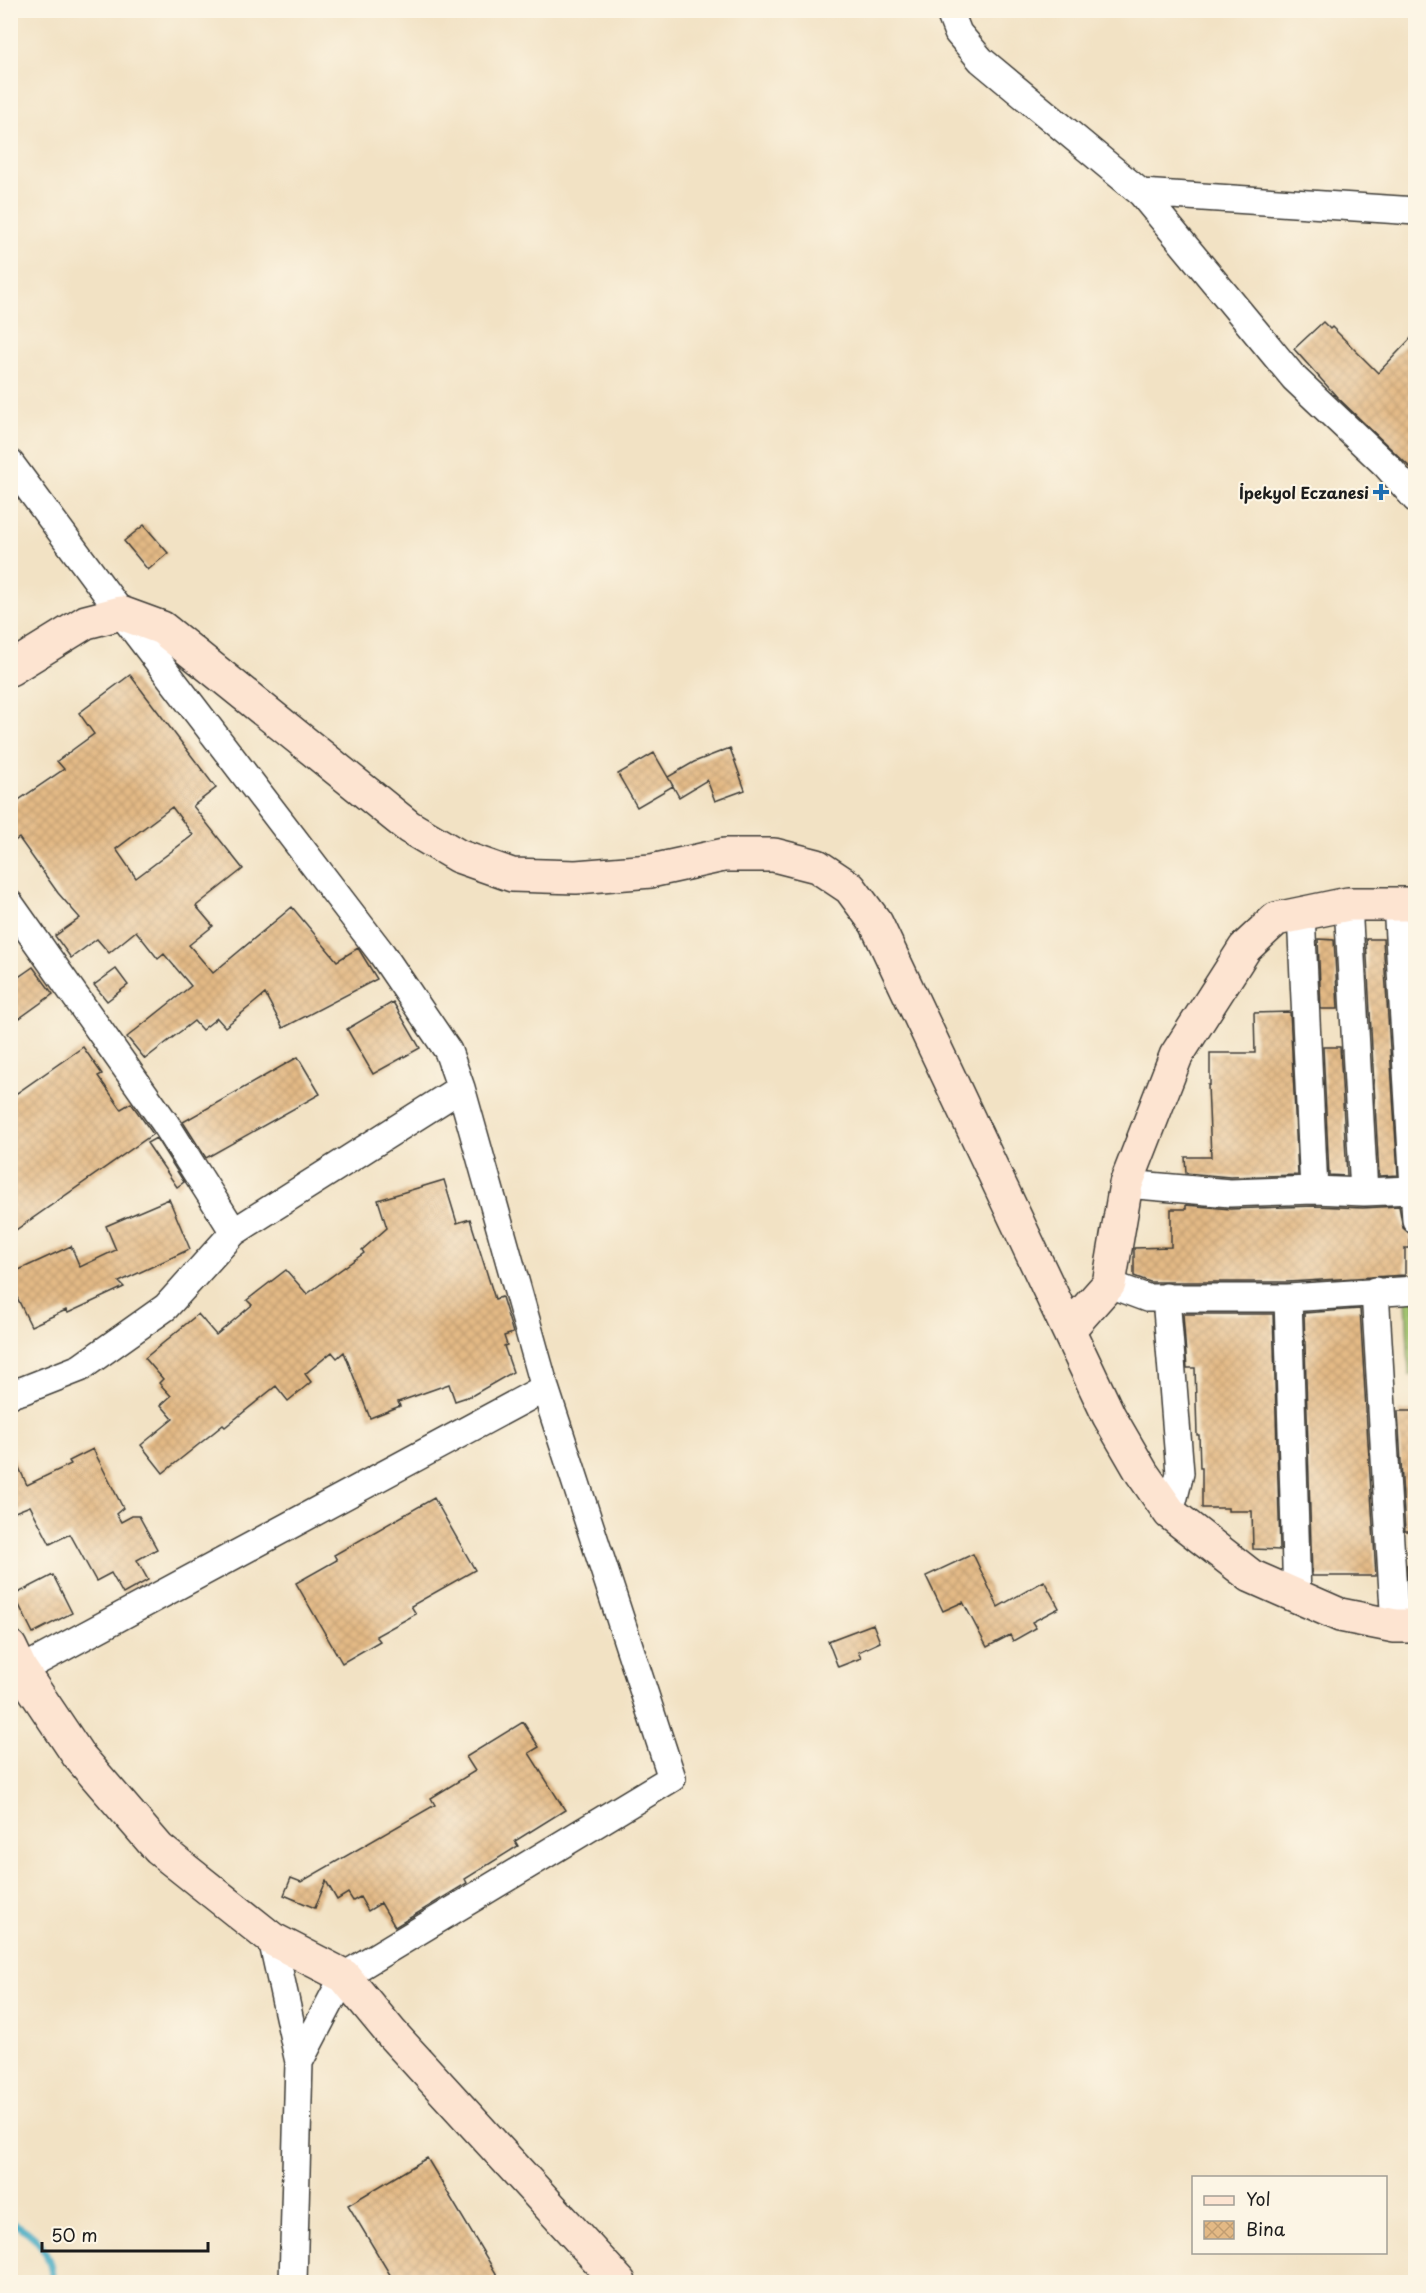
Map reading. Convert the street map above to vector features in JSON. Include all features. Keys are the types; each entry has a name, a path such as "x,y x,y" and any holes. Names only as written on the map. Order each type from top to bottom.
{"main road":[{"path":"10,669 86,622 121,614 162,628 408,827 458,856 512,875 576,877 651,871 724,855 774,855 817,866 850,888 876,923 1109,1416 1142,1473 1170,1512 1251,1576 1340,1615 1405,1626"},
{"path":"1069,1329 1109,1284 1126,1185 1176,1056 1245,948 1276,919 1348,904 1406,904"},
{"path":"16,1658 78,1755 159,1849 272,1939 344,1976 392,2034 619,2283"}],"street":[{"path":"949,10 958,33 981,60 1141,193 1294,378 1386,465 1416,499"},
{"path":"1141,193 1416,211"},
{"path":"10,463 121,614 382,954 448,1051 461,1088 545,1388 672,1778 344,1976 298,2062"},
{"path":"10,904 165,1123 234,1232"},
{"path":"1348,904 1364,1192"},
{"path":"1406,904 1413,1190 1416,1220"},
{"path":"1301,914 1314,1190"},
{"path":"10,1394 80,1368 166,1307 234,1232 461,1088"},
{"path":"1126,1185 1230,1193 1413,1190"},
{"path":"1109,1284 1147,1298 1288,1298 1416,1290"},
{"path":"1375,1291 1405,1626"},
{"path":"1166,1297 1180,1473 1170,1512"},
{"path":"1288,1298 1297,1598"},
{"path":"16,1658 545,1388"},
{"path":"272,1939 298,2062 293,2283"}],"green space":[{"path":"1406,1295 1415,1295 1415,1375 1409,1375"}],"building":[{"path":"1323,322 1330,329 1332,327 1378,373 1416,333 1416,473 1337,397 1294,349"},
{"path":"144,525 168,553 148,570 124,541"},
{"path":"130,675 216,788 193,806 243,869 196,906 213,926 189,945 213,973 292,907 337,961 358,948 377,979 283,1028 265,994 225,1027 217,1018 202,1030 194,1021 145,1059 127,1037 191,986 164,954 158,959 136,931 109,953 97,939 71,958 55,936 80,918 58,893 19,838 10,844 10,806 64,769 57,761 94,734 79,713","holes":["172,807 193,835 136,878 116,849"]},
{"path":"730,748 745,790 715,801 707,780 679,797 668,777 694,762"},
{"path":"654,753 673,786 637,807 618,774"},
{"path":"1318,939 1334,940 1338,1009 1321,1009"},
{"path":"1366,939 1383,939 1398,1175 1379,1176"},
{"path":"33,967 53,994 10,1025 10,983"},
{"path":"116,969 128,985 107,1001 94,985"},
{"path":"393,1002 420,1048 373,1074 347,1029"},
{"path":"1290,1012 1298,1175 1230,1177 1186,1173 1185,1157 1211,1157 1208,1085 1210,1085 1210,1053 1255,1053 1254,1013"},
{"path":"83,1047 102,1074 98,1076 121,1109 131,1103 153,1134 10,1234 10,1098"},
{"path":"1323,1047 1340,1047 1347,1176 1329,1175"},
{"path":"298,1057 320,1094 206,1158 183,1122"},
{"path":"156,1138 184,1182 177,1187 147,1143"},
{"path":"444,1180 457,1223 470,1219 495,1299 502,1297 513,1333 504,1336 507,1345 504,1346 513,1372 473,1395 455,1401 449,1384 398,1402 400,1406 370,1418 344,1352 337,1358 332,1352 305,1374 311,1382 288,1401 276,1386 163,1473 141,1445 173,1419 161,1405 171,1396 159,1383 163,1379 145,1358 198,1314 216,1335 252,1305 247,1300 286,1270 307,1294 364,1253 362,1250 387,1228 378,1200"},
{"path":"169,1199 190,1249 119,1282 124,1287 68,1313 66,1310 31,1326 10,1283 10,1274 71,1246 80,1267 116,1250 106,1226"},
{"path":"1186,1205 1230,1209 1399,1206 1403,1228 1410,1234 1410,1248 1405,1248 1405,1275 1288,1282 1150,1282 1134,1276 1134,1248 1171,1247 1171,1209 1186,1209"},
{"path":"1360,1309 1376,1576 1312,1576 1304,1313"},
{"path":"1183,1314 1273,1314 1280,1550 1253,1549 1252,1511 1202,1508 1202,1468 1200,1468 1199,1435 1197,1435 1195,1368 1187,1368"},
{"path":"1398,1411 1416,1411 1416,1515 1414,1515 1413,1531 1405,1531"},
{"path":"10,1448 27,1485 71,1464 69,1461 93,1449 123,1508 116,1514 121,1522 132,1516 139,1516 157,1549 137,1560 148,1580 123,1594 111,1573 96,1581 70,1534 50,1544 30,1506 10,1514"},
{"path":"434,1498 475,1570 411,1606 416,1614 376,1636 380,1641 342,1663 296,1583 337,1560 334,1555"},
{"path":"973,1554 998,1607 1044,1581 1059,1608 1032,1622 1036,1628 1013,1641 1010,1635 987,1647 963,1602 943,1611 926,1576"},
{"path":"1407,1565 1416,1565 1414,1601 1409,1601"},
{"path":"53,1575 72,1613 33,1633 14,1595"},
{"path":"873,1624 880,1642 858,1652 861,1658 838,1667 828,1641"},
{"path":"523,1722 539,1747 529,1753 565,1810 515,1841 518,1846 465,1879 467,1883 395,1927 381,1903 368,1911 360,1897 353,1901 348,1893 337,1900 326,1881 315,1908 284,1895 291,1878 301,1882 435,1805 431,1798 475,1771 466,1757"},
{"path":"427,2158 497,2275 486,2283 395,2283 348,2205"}],"waterway":[{"path":"10,2222 28,2232 41,2246 50,2262 52,2282"}],"place":[{"name":"İpekyol Eczanesi","path":"1381,492"}]}
